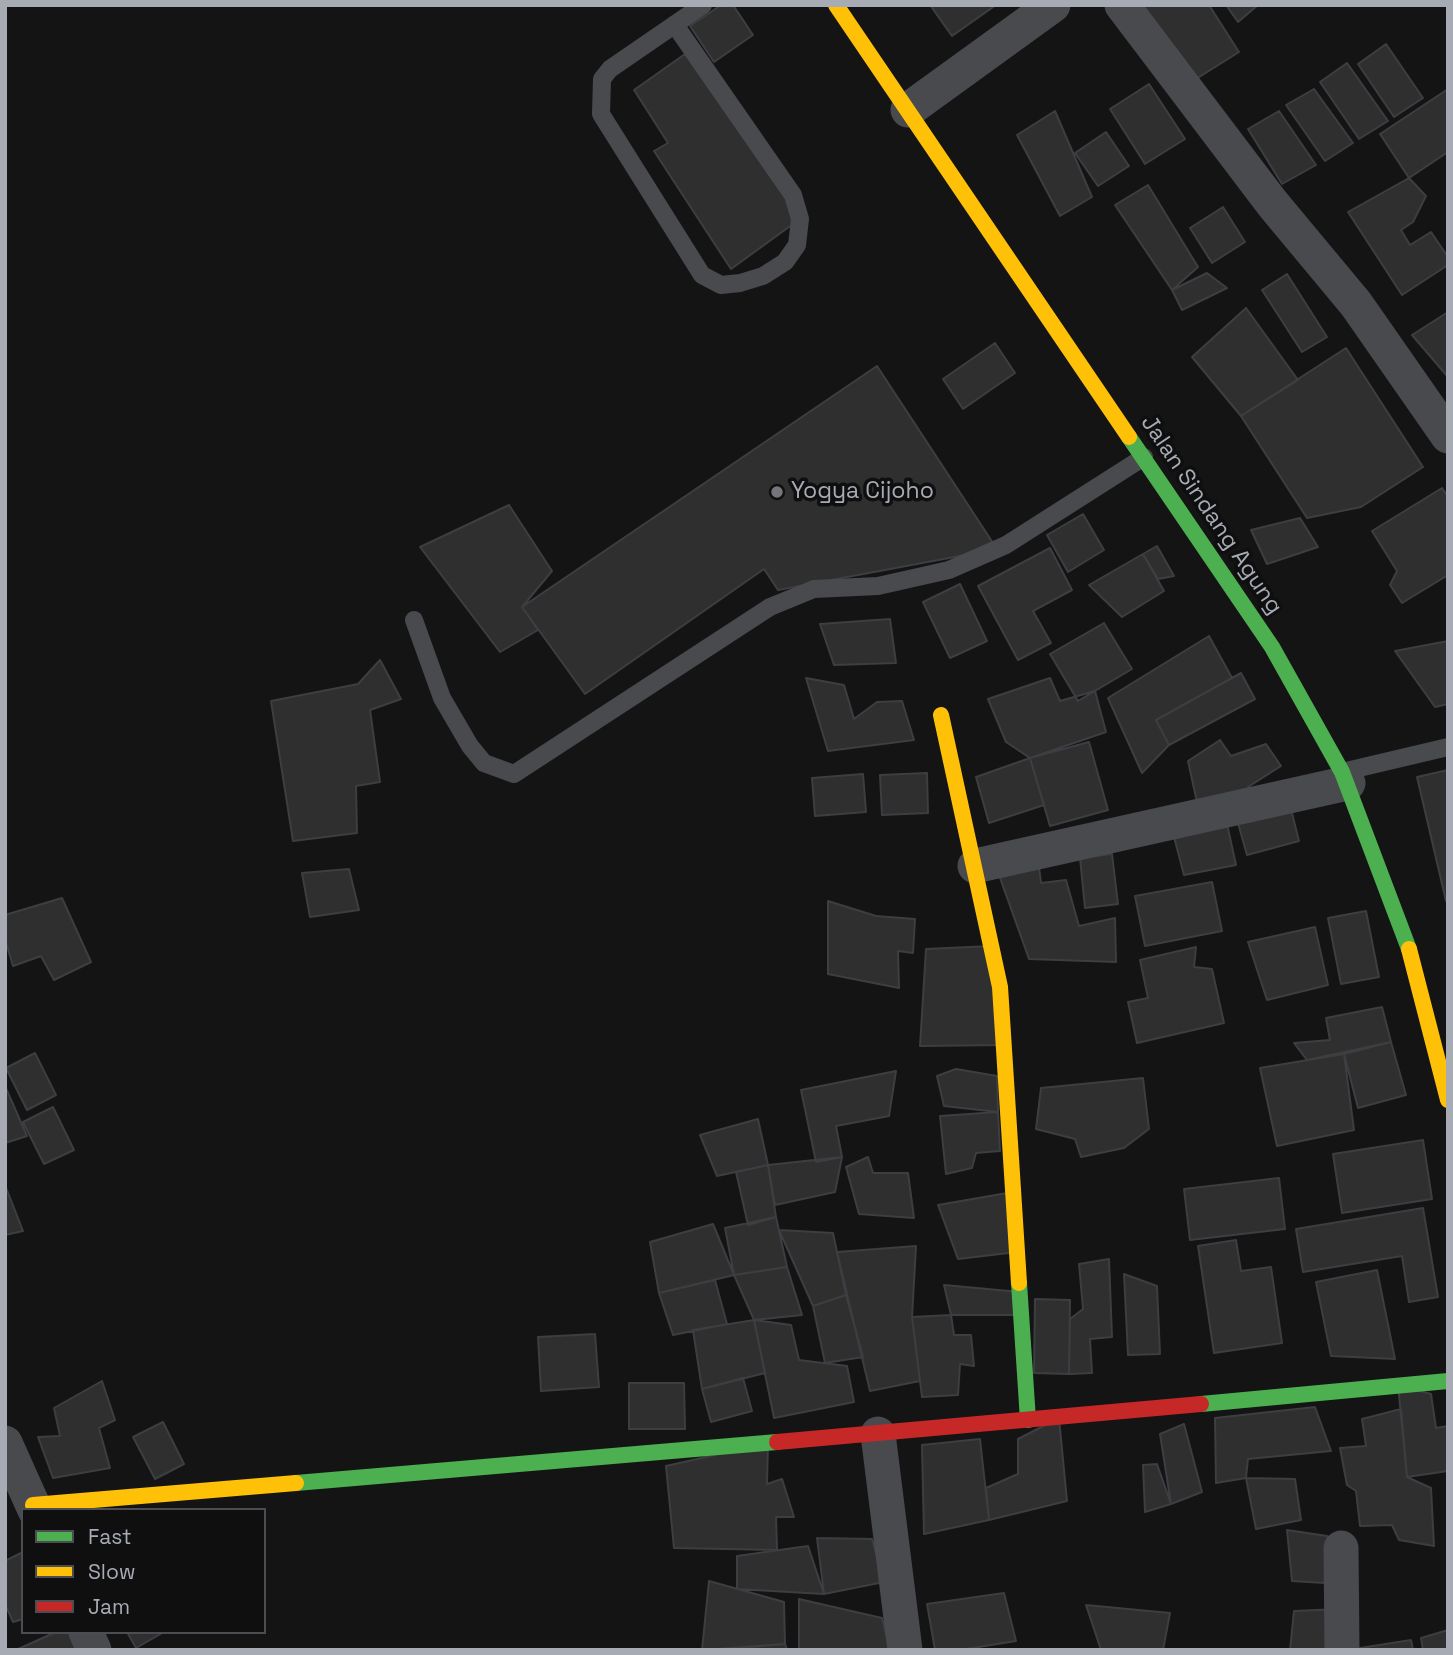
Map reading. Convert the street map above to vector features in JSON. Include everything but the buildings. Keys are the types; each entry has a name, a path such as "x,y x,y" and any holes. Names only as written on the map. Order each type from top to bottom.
{"street":[{"name":"Jalan Sindang Agung","path":"836,5 1272,647 1345,777 1408,946 1448,1100"},
{"path":"908,110 1053,5"},
{"path":"1122,5 1272,203 1356,304 1446,428"},
{"path":"941,715 1000,987 1028,1420"},
{"path":"975,866 1345,777"},
{"path":"5,1443 34,1508 1448,1381"},
{"path":"878,1434 905,1650"},
{"path":"1341,1548 1342,1650"},
{"path":"87,1634 94,1650"}],"lane":[{"path":"675,25 793,195 800,219 797,245 785,262 763,276 740,283 722,285 702,275 601,114 602,79 610,69 703,5"},
{"path":"414,620 442,698 470,746 484,763 501,772 514,774 770,607 814,589 878,586 949,570 1006,545 1144,457"},
{"path":"1345,777 1448,747"}],"traffic: fast":[{"path":"1129,437 1272,647 1342,772 1409,949"},
{"path":"1019,1283 1028,1420"},
{"path":"1201,1404 1448,1381"},
{"path":"296,1483 777,1442"}],"traffic: slow":[{"path":"836,5 1129,437"},
{"path":"941,715 1000,987 1019,1283"},
{"path":"1409,949 1448,1100"},
{"path":"33,1505 296,1483"}],"traffic: jam":[{"path":"777,1442 1201,1404"}],"place":[{"name":"Yogya Cijoho","path":"777,492"}]}
